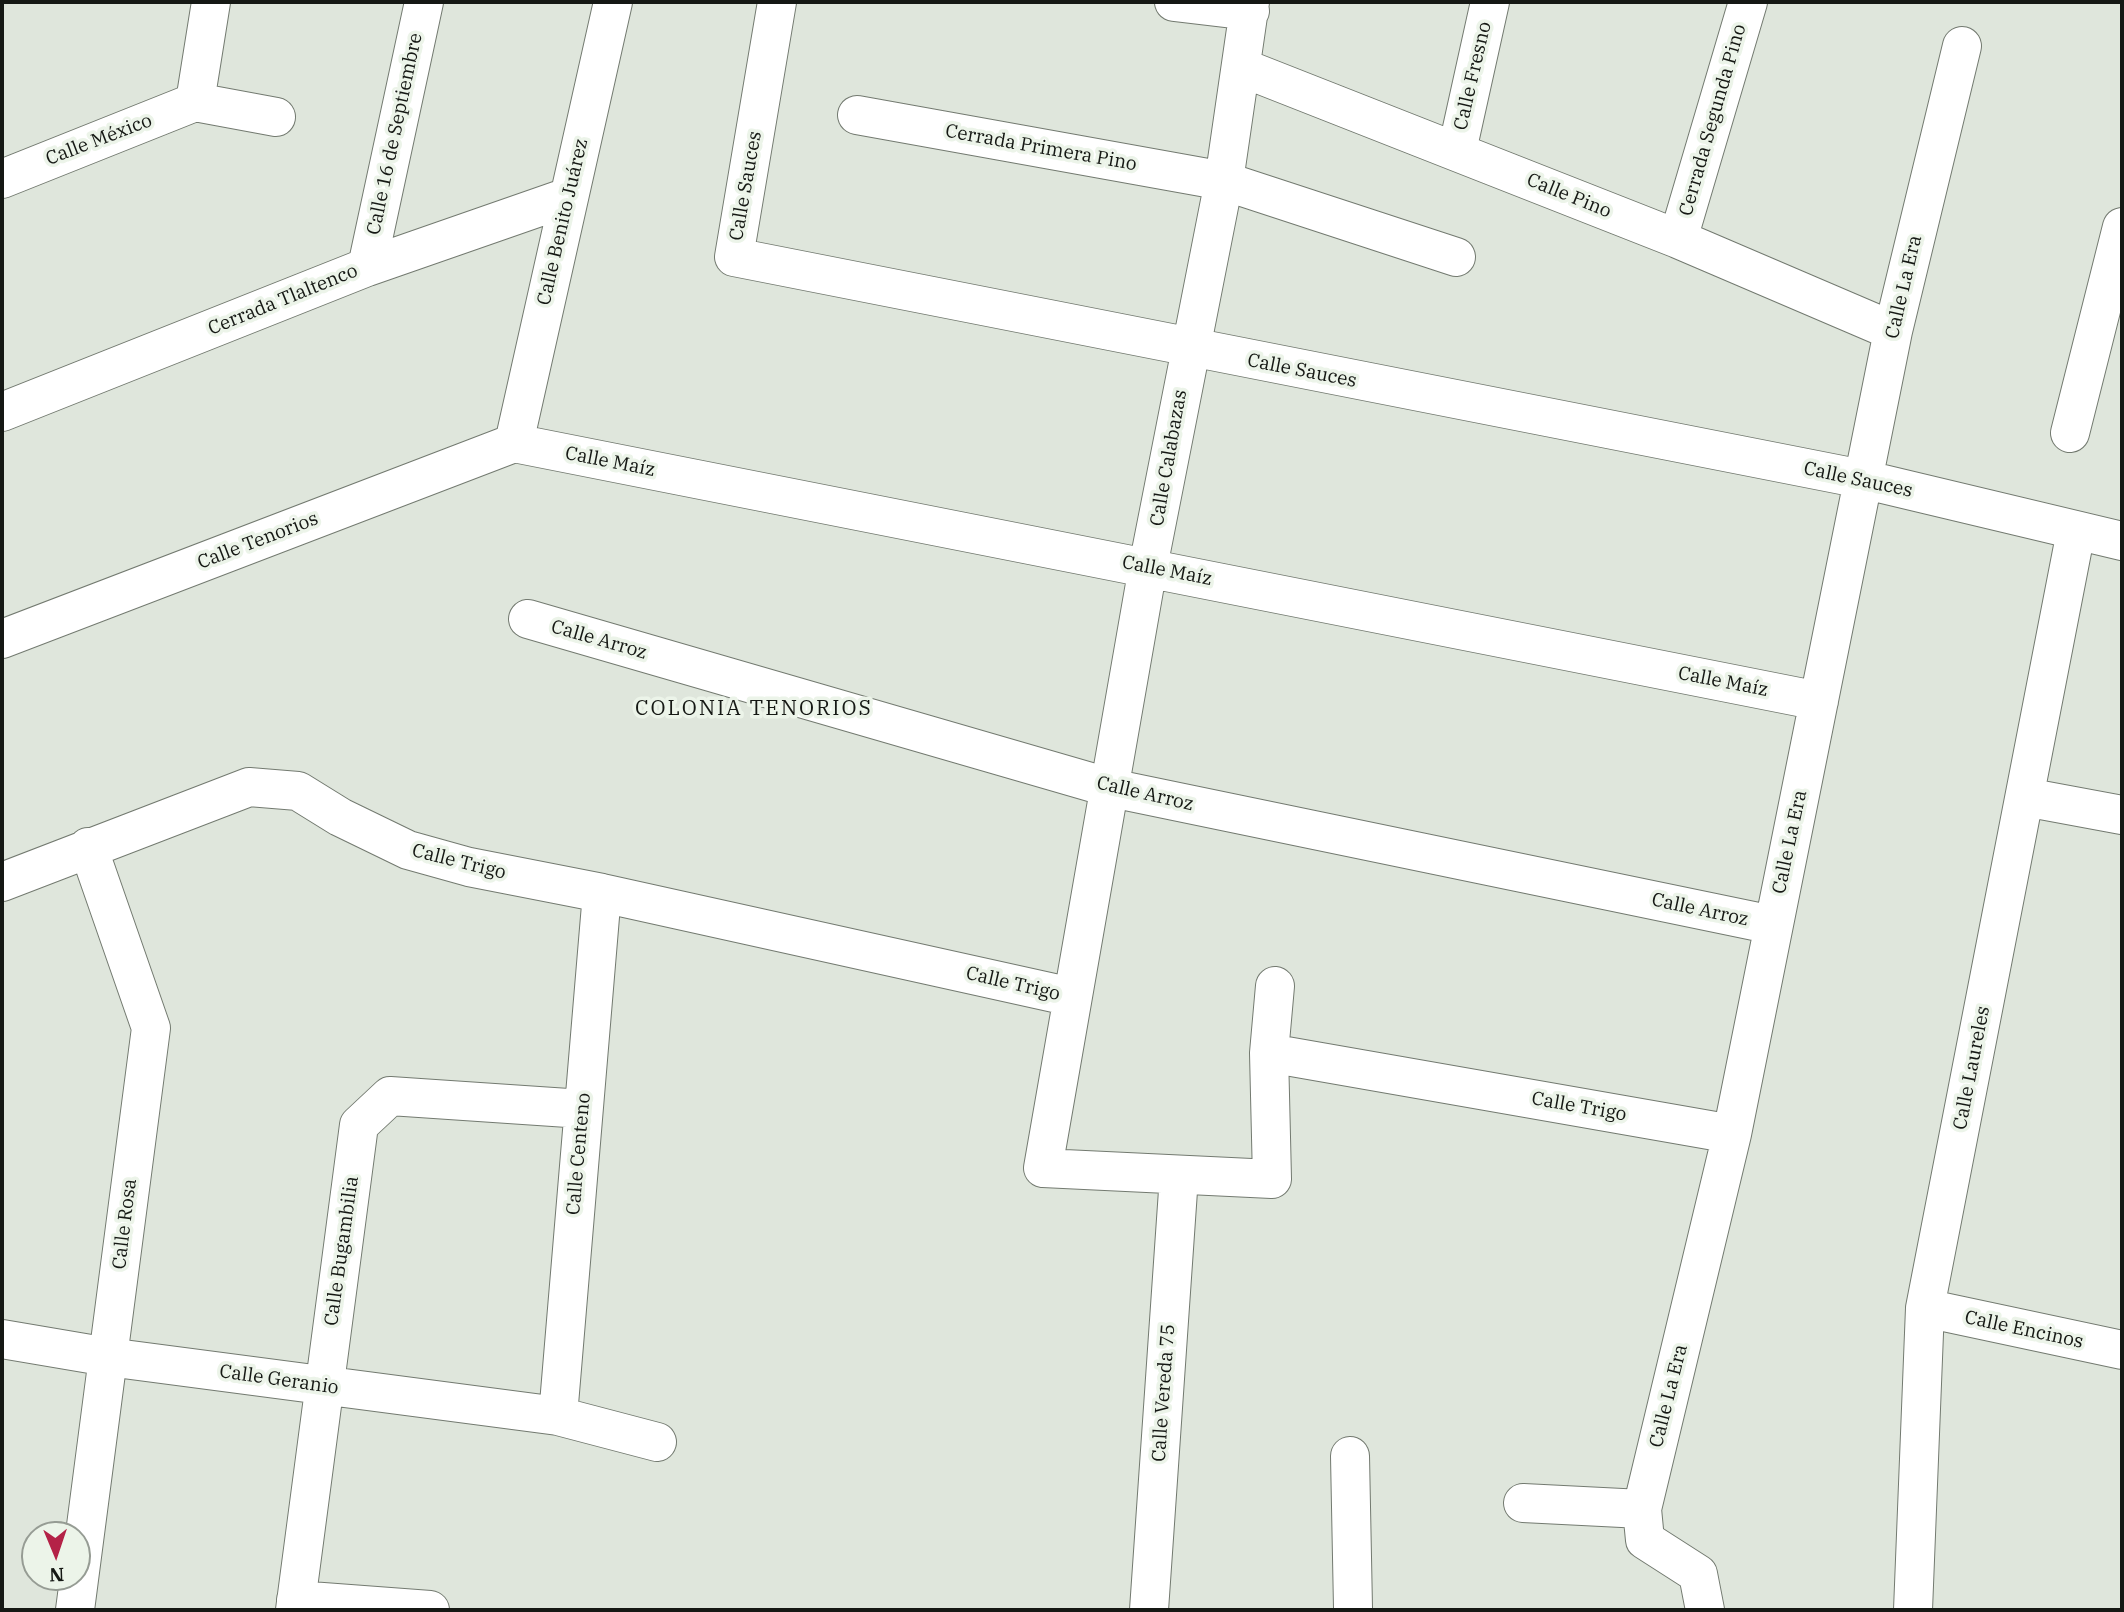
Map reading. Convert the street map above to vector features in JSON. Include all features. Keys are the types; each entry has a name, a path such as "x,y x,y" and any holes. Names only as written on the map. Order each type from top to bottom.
{"street":[{"path":"211,2 195,102 276,117"},
{"name":"Calle 16 de Septiembre","path":"367,267 424,2"},
{"name":"Calle Benito Juárez","path":"514,443 613,2"},
{"name":"Calle Sauces","path":"777,2 734,257 1189,349 1862,479 2122,541"},
{"path":"1174,2 1250,6"},
{"name":"Calle Fresno","path":"1457,151 1490,2"},
{"name":"Cerrada Segunda Pino","path":"1678,239 1748,2"},
{"name":"Calle Calabazas","path":"1072,997 1148,568 1224,181 1243,68 1250,6"},
{"name":"Calle La Era","path":"1705,1610 1698,1574 1645,1541 1642,1509 1732,1134 1893,331 1962,46"},
{"name":"Calle Pino","path":"1243,68 1678,239 1893,331"},
{"name":"Calle México","path":"2,178 195,102"},
{"name":"Cerrada Primera Pino","path":"857,115 1224,181 1456,257"},
{"name":"Cerrada Tlaltenco","path":"2,412 367,267 568,197"},
{"path":"2070,433 2112,304 2122,227"},
{"name":"Calle Maíz","path":"514,443 1819,701"},
{"name":"Calle Tenorios","path":"2,639 514,443"},
{"name":"Calle Laureles","path":"1913,1610 1925,1308 2076,531"},
{"name":"Calle Arroz","path":"528,619 1111,788 1773,925"},
{"name":"Calle Trigo","path":"2,881 249,787 298,791 340,817 408,849 469,867 603,893 1072,997 1044,1168 1272,1179 1269,1053 1732,1134"},
{"path":"2025,797 2122,815"},
{"name":"Calle Rosa","path":"75,1610 151,1028 88,847"},
{"name":"Calle Centeno","path":"558,1416 603,893"},
{"path":"1269,1053 1275,986"},
{"name":"Calle Bugambilia","path":"295,1605 359,1125 390,1096 583,1109"},
{"name":"Calle Vereda 75","path":"1149,1610 1179,1176"},
{"name":"Calle Encinos","path":"1925,1308 2122,1350"},
{"name":"Calle Geranio","path":"2,1339 108,1357 558,1416 657,1442"},
{"path":"1350,1455 1353,1609"},
{"path":"1523,1503 1642,1509"},
{"path":"295,1605 430,1610"}],"district":[{"name":"COLONIA TENORIOS","path":"754,709"}]}
